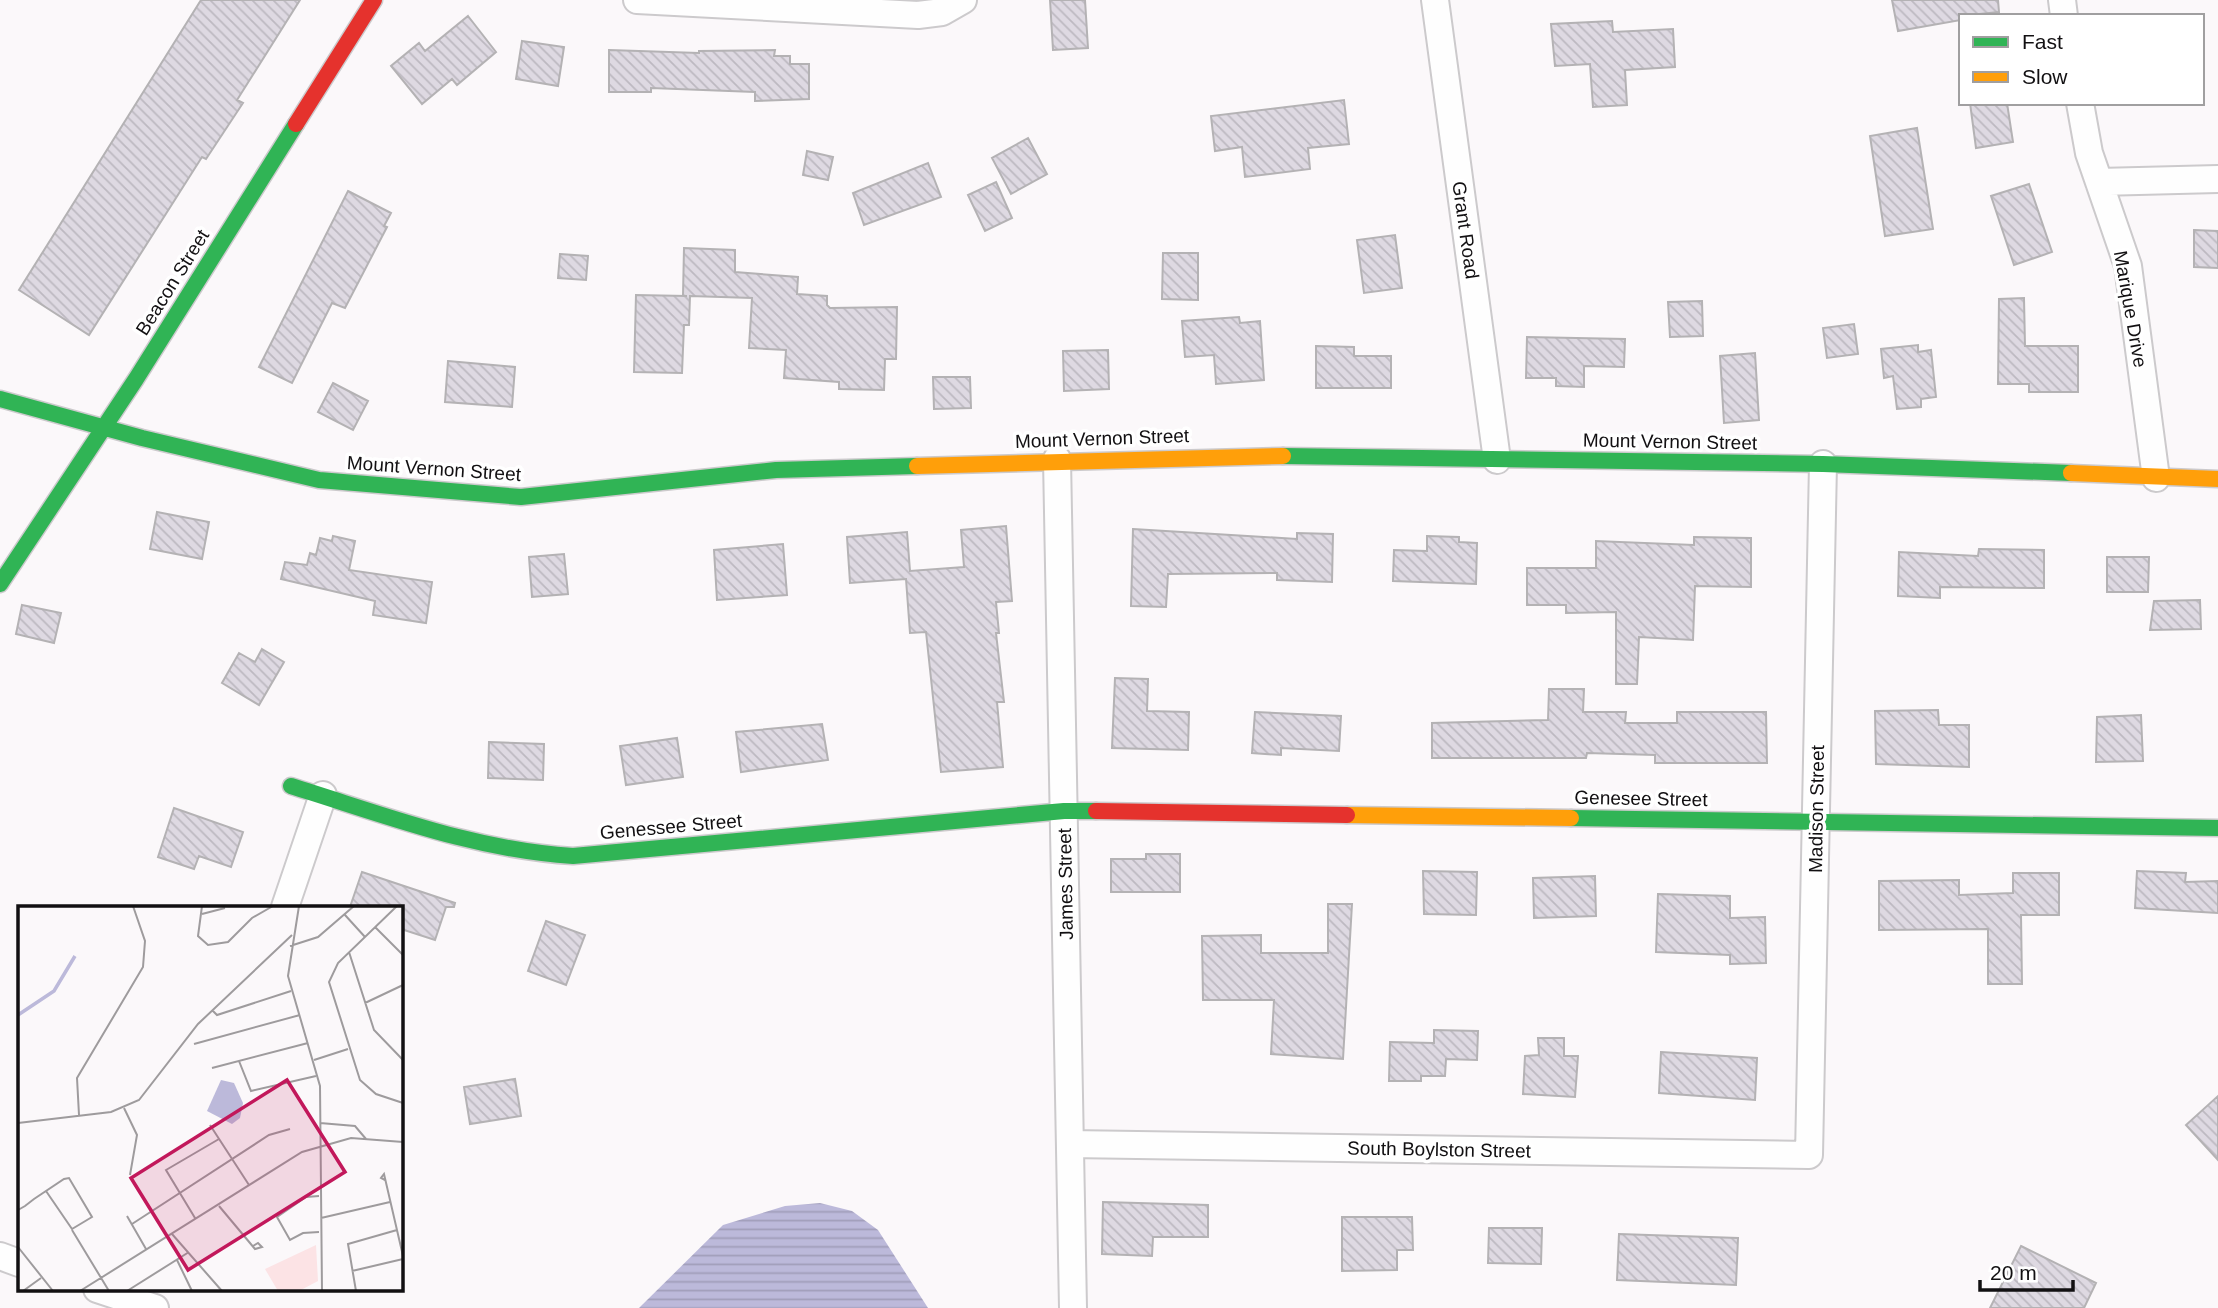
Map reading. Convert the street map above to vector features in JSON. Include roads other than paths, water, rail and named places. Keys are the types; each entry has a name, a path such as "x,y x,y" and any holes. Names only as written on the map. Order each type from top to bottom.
{"main road":[{"name":"Beacon Street","path":"0,584 104,427 374,0"},
{"name":"Mount Vernon Street","path":"0,399 319,480 521,497 776,470 1244,455 1823,464 2218,479"},
{"name":"Genessee Street","path":"291,786 461,839 538,855 586,855 1064,811"},
{"name":"Genesee Street","path":"1064,811 2218,828"}],"street":[{"path":"637,0 918,15 942,12 963,0"},
{"name":"Grant Road","path":"1435,0 1497,460"},
{"name":"Marique Drive","path":"2080,105 2090,153 2128,266 2156,478"},
{"path":"2099,182 2218,178"},
{"name":"James Street","path":"1057,459 1073,1308"},
{"name":"Madison Street","path":"1809,1155 1823,464"},
{"path":"285,906 323,795"},
{"name":"South Boylston Street","path":"1070,1144 1809,1155"},
{"path":"0,1256 18,1263"},
{"path":"100,1290 155,1308"}]}
